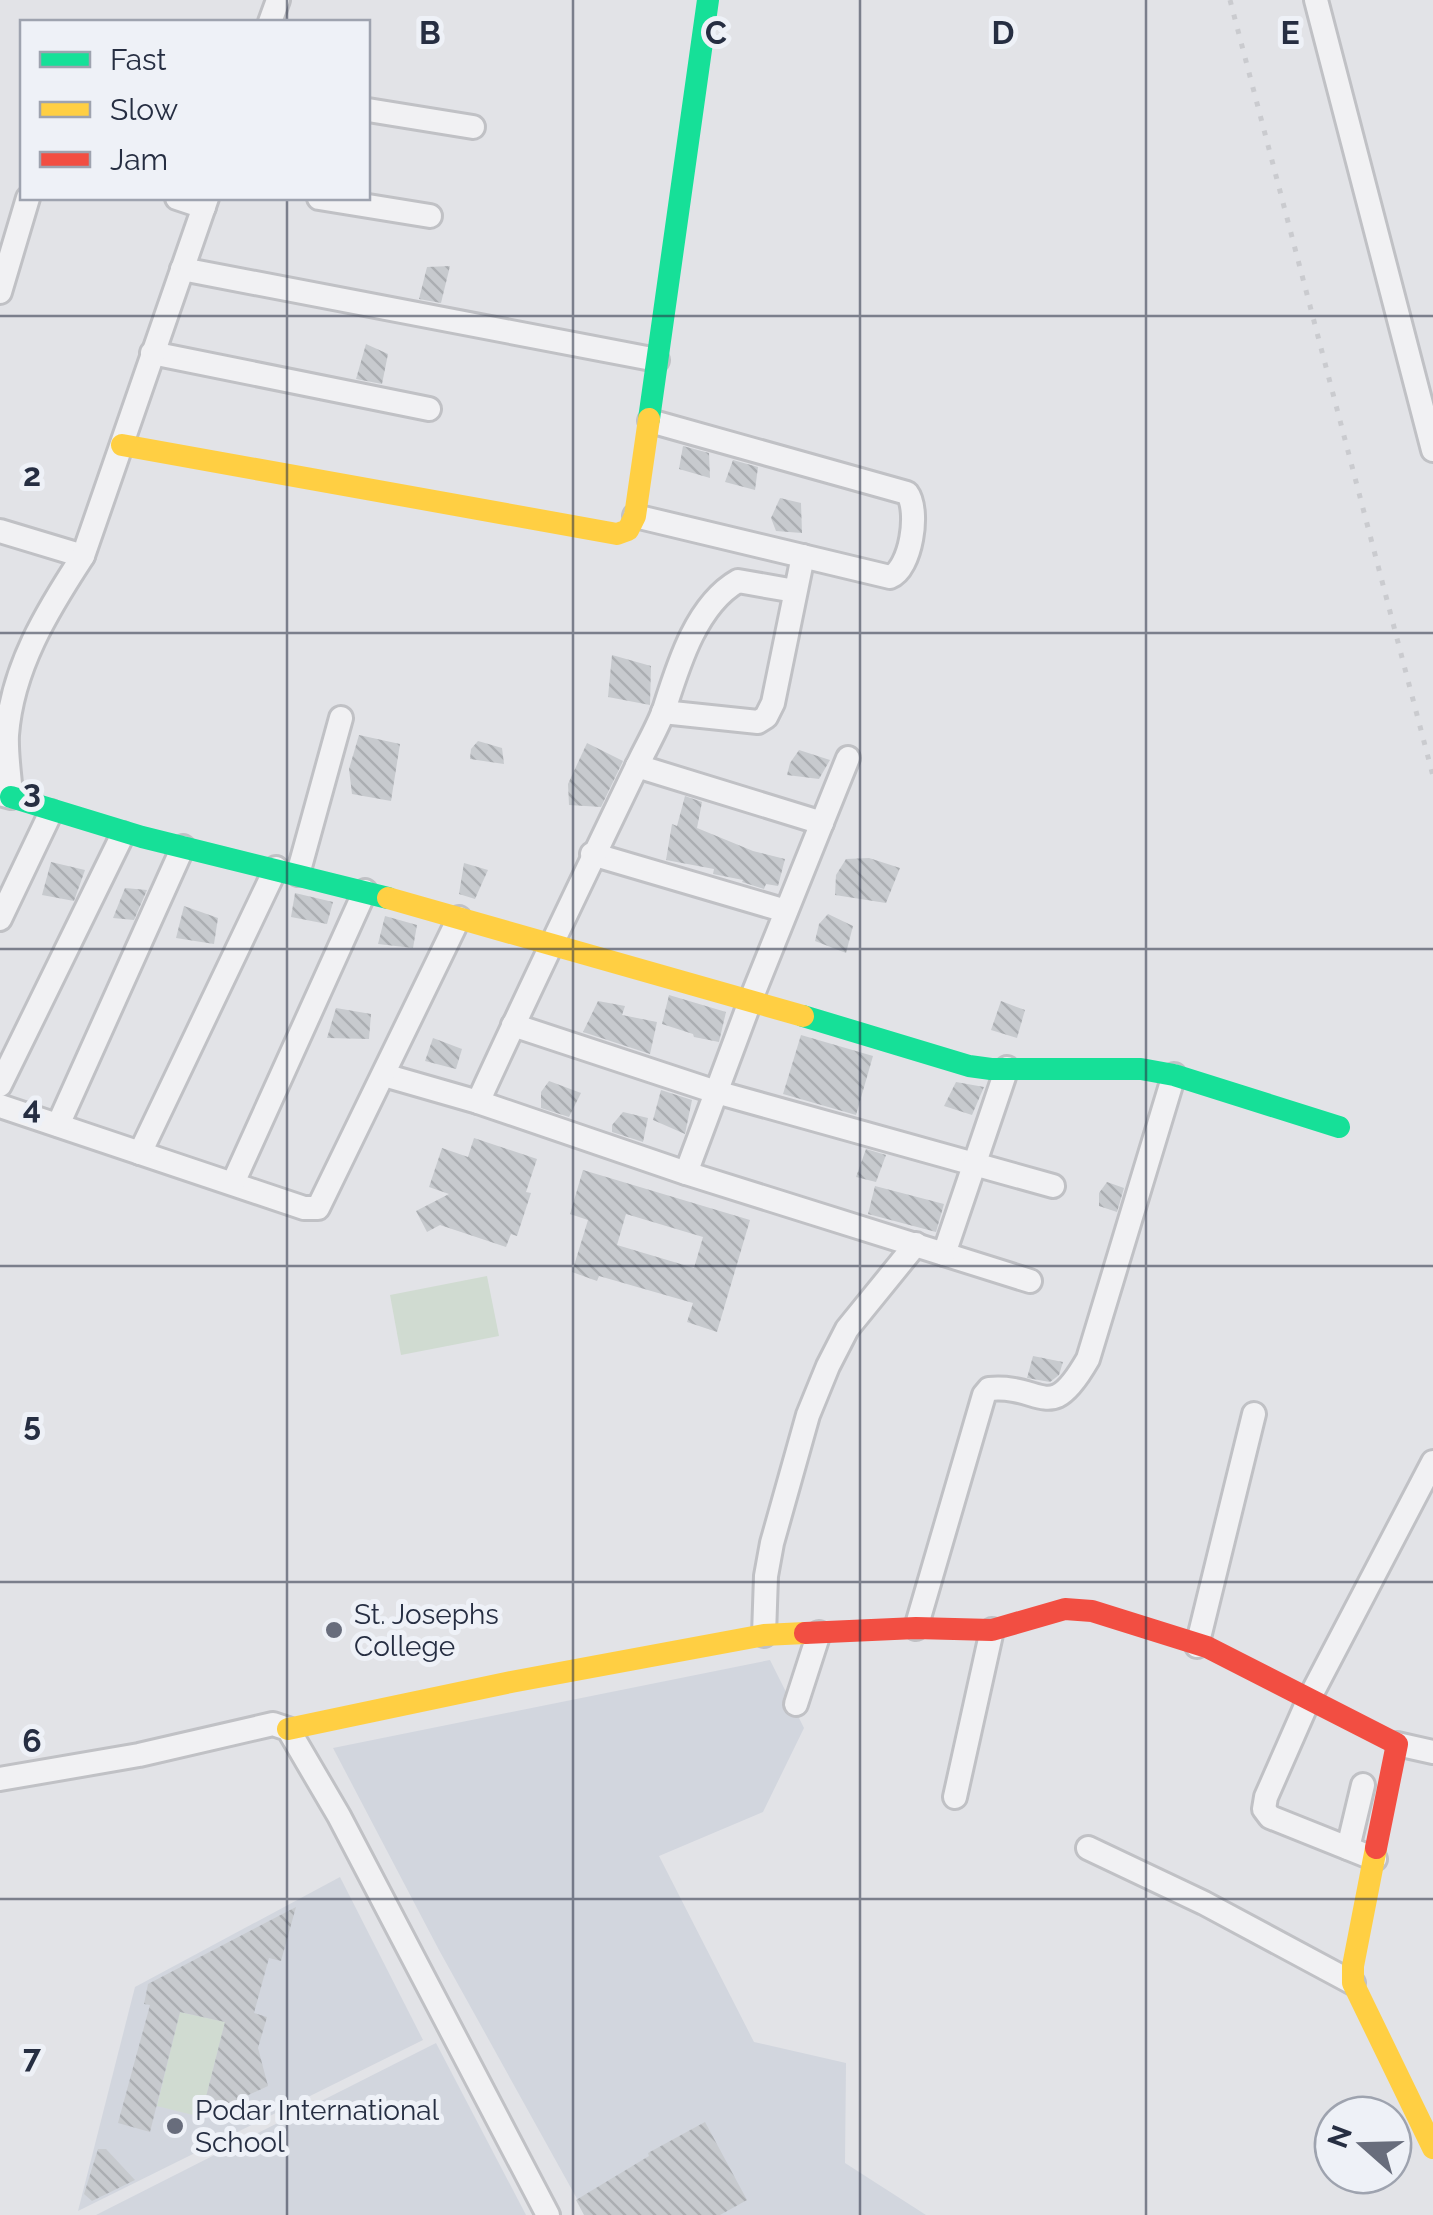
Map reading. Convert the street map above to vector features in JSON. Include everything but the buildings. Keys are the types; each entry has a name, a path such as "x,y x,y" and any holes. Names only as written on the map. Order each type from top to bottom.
{"street":[{"path":"122,446 617,534 628,530 635,516 650,421 708,0"},
{"path":"1316,0 1433,450"},
{"path":"370,110 473,127"},
{"path":"0,292 27,200"},
{"path":"331,200 430,216"},
{"path":"206,202 82,556 25,658 11,699 6,796 123,834 365,891 751,999 970,1066 1141,1070 1174,1075 1339,1127"},
{"path":"182,269 656,360"},
{"path":"152,353 429,409"},
{"path":"635,516 890,577 898,574 904,564 914,502 907,493 650,421"},
{"path":"0,531 82,556"},
{"path":"663,712 758,722 766,716 774,703 803,556"},
{"path":"478,1102 592,854 663,712 674,672 690,639 727,588 738,581 795,591"},
{"path":"0,651 25,658"},
{"path":"140,1153 287,871 342,718"},
{"path":"686,1173 848,758"},
{"path":"638,766 822,823"},
{"path":"0,919 51,812"},
{"path":"0,1085 123,834"},
{"path":"58,1125 183,847"},
{"path":"592,854 786,912"},
{"path":"234,1183 365,891"},
{"path":"0,1106 304,1208 318,1208 459,918"},
{"path":"512,1026 716,1092 1053,1186"},
{"path":"944,1254 1007,1068"},
{"path":"384,1074 1030,1281"},
{"path":"916,1628 984,1395 998,1388 1044,1400 1056,1398 1076,1381 1088,1360 1174,1075"},
{"path":"764,1635 766,1576 772,1543 808,1415 847,1328 916,1244"},
{"path":"1197,1646 1254,1414"},
{"path":"1376,1859 1270,1816 1264,1808 1309,1699 1433,1462"},
{"path":"0,1779 139,1755 272,1724 288,1730 511,1682 764,1635 916,1628 992,1630 1065,1608 1092,1610 1226,1655 1397,1744 1433,1752"},
{"path":"955,1797 992,1630"},
{"path":"796,1704 819,1633"},
{"path":"288,1730 364,1864 548,2215"},
{"path":"1397,1744 1352,1966 1353,1983 1433,2148"},
{"path":"1348,1848 1363,1785"},
{"path":"1088,1848 1204,1903 1353,1983"}],"shaded area":[{"path":"487,1276 499,1336 401,1355 390,1295"},
{"path":"770,1660 804,1728 763,1812 659,1856 754,2042 846,2063 845,2163 926,2215 586,2215 439,1950 333,1748"},
{"name":"Podar International School","path":"340,1877 423,2040 78,2211 135,1987"},
{"path":"180,2012 225,2022 201,2117 157,2106"},
{"path":"436,2043 526,2215 96,2215"}],"railway":[{"path":"1230,0 1433,776"}],"traffic: fast":[{"path":"649,419 708,0"},
{"path":"11,797 142,837 388,898"},
{"path":"803,1016 969,1066 1141,1069 1174,1075 1339,1127"}],"traffic: slow":[{"path":"122,445 617,534 628,530 635,516 649,419"},
{"path":"388,898 803,1016"},
{"path":"288,1729 764,1635 805,1633"},
{"path":"1376,1848 1353,1983 1433,2148"}],"traffic: jam":[{"path":"805,1633 916,1628 992,1630 1065,1609 1092,1611 1207,1647 1397,1744 1376,1848"}],"place":[{"name":"St. Josephs College","path":"334,1630"},
{"name":"Podar International School","path":"175,2126"}]}
